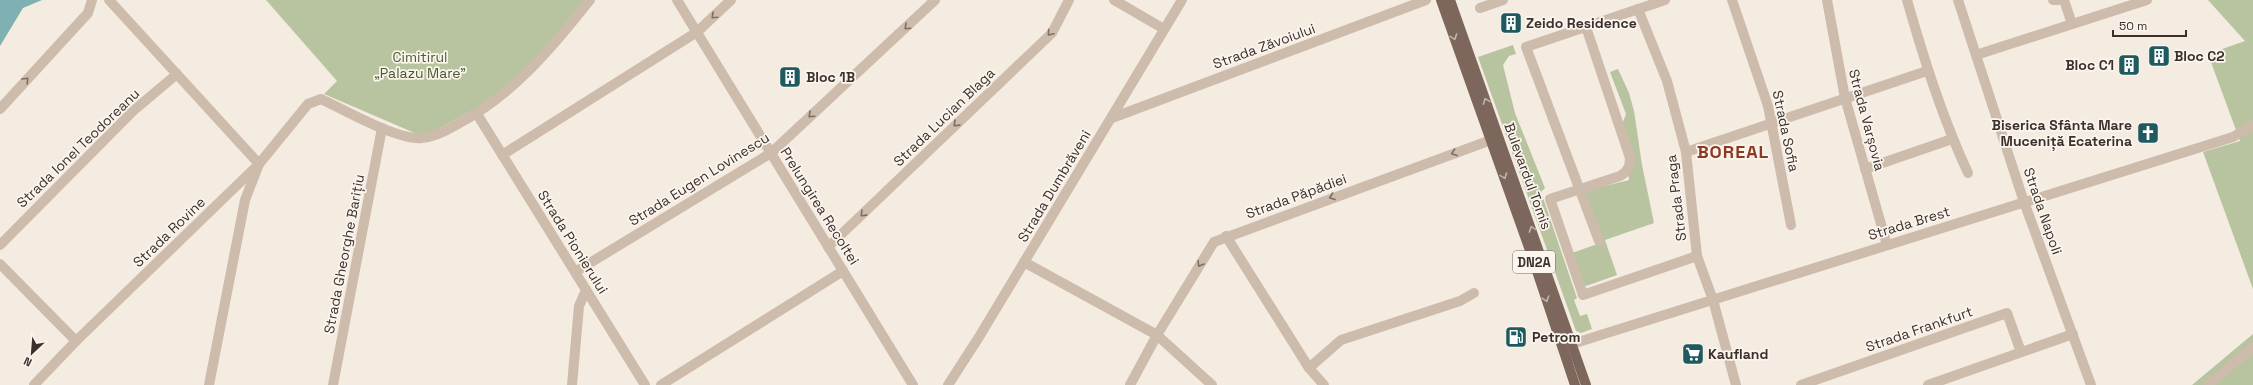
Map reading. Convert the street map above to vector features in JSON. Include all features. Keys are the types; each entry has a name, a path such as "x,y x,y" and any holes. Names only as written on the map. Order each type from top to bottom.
{"main road":[{"name":"Bulevardul Tomis","path":"1441,0 1532,256 1575,385"},
{"name":"Bulevardul Tomis","path":"1450,0 1586,385"}],"street":[{"path":"0,109 88,13 92,0"},
{"path":"109,0 259,164 246,200 209,385"},
{"path":"382,128 422,139 444,132 477,114 521,78 563,34 590,0"},
{"name":"Prelungirea Recoltei","path":"677,0 913,385"},
{"path":"502,155 697,32 731,0"},
{"name":"Strada Eugen Lovinescu","path":"575,272 771,153 935,0"},
{"name":"Strada Lucian Blaga","path":"828,246 1052,33 1069,0"},
{"path":"1114,0 1164,29"},
{"name":"Strada Dumbrăveni","path":"948,385 1112,118 1182,0"},
{"name":"Strada Zăvoiului","path":"1112,118 1426,0"},
{"path":"1480,8 1503,0"},
{"path":"1599,241 1526,47 1666,0"},
{"name":"Strada Sofia","path":"1732,0 1768,106 1791,225"},
{"name":"Strada Varșovia","path":"1827,0 1844,98 1887,245"},
{"path":"1906,0 1927,71 1952,139 1968,173"},
{"name":"Strada Napoli","path":"1958,0 2024,202 2091,385"},
{"path":"2052,0 2058,0"},
{"path":"2064,0 2072,24"},
{"path":"1976,55 2147,0"},
{"name":"Strada Praga","path":"1638,9 1667,81 1686,152 1697,256 1713,300 1736,385"},
{"path":"1586,27 1627,148 1630,167 1626,173 1620,176 1550,199 1583,295 1697,256"},
{"path":"1686,152 1927,71"},
{"name":"Strada Ionel Teodoreanu","path":"0,245 133,111 177,74"},
{"name":"Strada Rovine","path":"34,385 76,341 259,164 308,104 321,99 382,128"},
{"name":"Strada Pionierului","path":"477,114 646,385"},
{"name":"Strada Brest","path":"1572,344 2234,136 2253,125"},
{"name":"Strada Gheorghe Barițiu","path":"333,385 382,128"},
{"path":"1865,169 1952,139"},
{"name":"Strada Păpădiei","path":"1130,385 1157,335 1214,242 1226,236 1491,140"},
{"path":"1226,236 1309,368 1324,385"},
{"path":"1024,262 1157,335 1212,385"},
{"path":"0,264 76,341"},
{"path":"661,385 843,271"},
{"path":"572,385 578,306 586,290"},
{"path":"1309,368 1341,340 1460,301 1474,293"},
{"name":"Strada Frankfurt","path":"1801,385 2007,313 2021,352"},
{"path":"1928,385 2072,334"},
{"path":"2208,385 2253,347"}],"green space":[{"name":"Cimitirul „Palazu Mare”","path":"266,0 586,0 542,54 487,102 424,137 324,94 337,81"},
{"path":"2208,0 2253,0 2253,289 2203,152 2240,141 2208,54 2245,41"},
{"path":"1513,45 1516,54 1509,56 1503,65 1515,113 1545,188 1541,192 1577,298 1574,300 1580,316 1587,314 1592,329 1581,333 1576,331 1478,57"},
{"path":"1618,69 1629,93 1634,111 1642,165 1654,223 1605,240 1617,275 1586,286 1581,283 1572,253 1603,242 1585,191 1629,180 1623,122 1626,114 1610,72"},
{"path":"2253,334 2253,385 2192,385"}],"water":[{"path":"0,0 42,0 23,8 0,46"}],"place":[{"name":"Zeido Residence","path":"1511,23"},
{"name":"Bloc C2","path":"2159,56"},
{"name":"Bloc C1","path":"2129,65"},
{"name":"Bloc 1B","path":"790,77"},
{"name":"Biserica Sfânta Mare Muceniță Ecaterina","path":"2148,133"},
{"name":"Petrom","path":"1516,337"},
{"name":"Kaufland","path":"1693,354"}],"district":[{"name":"BOREAL","path":"1733,152"}]}
